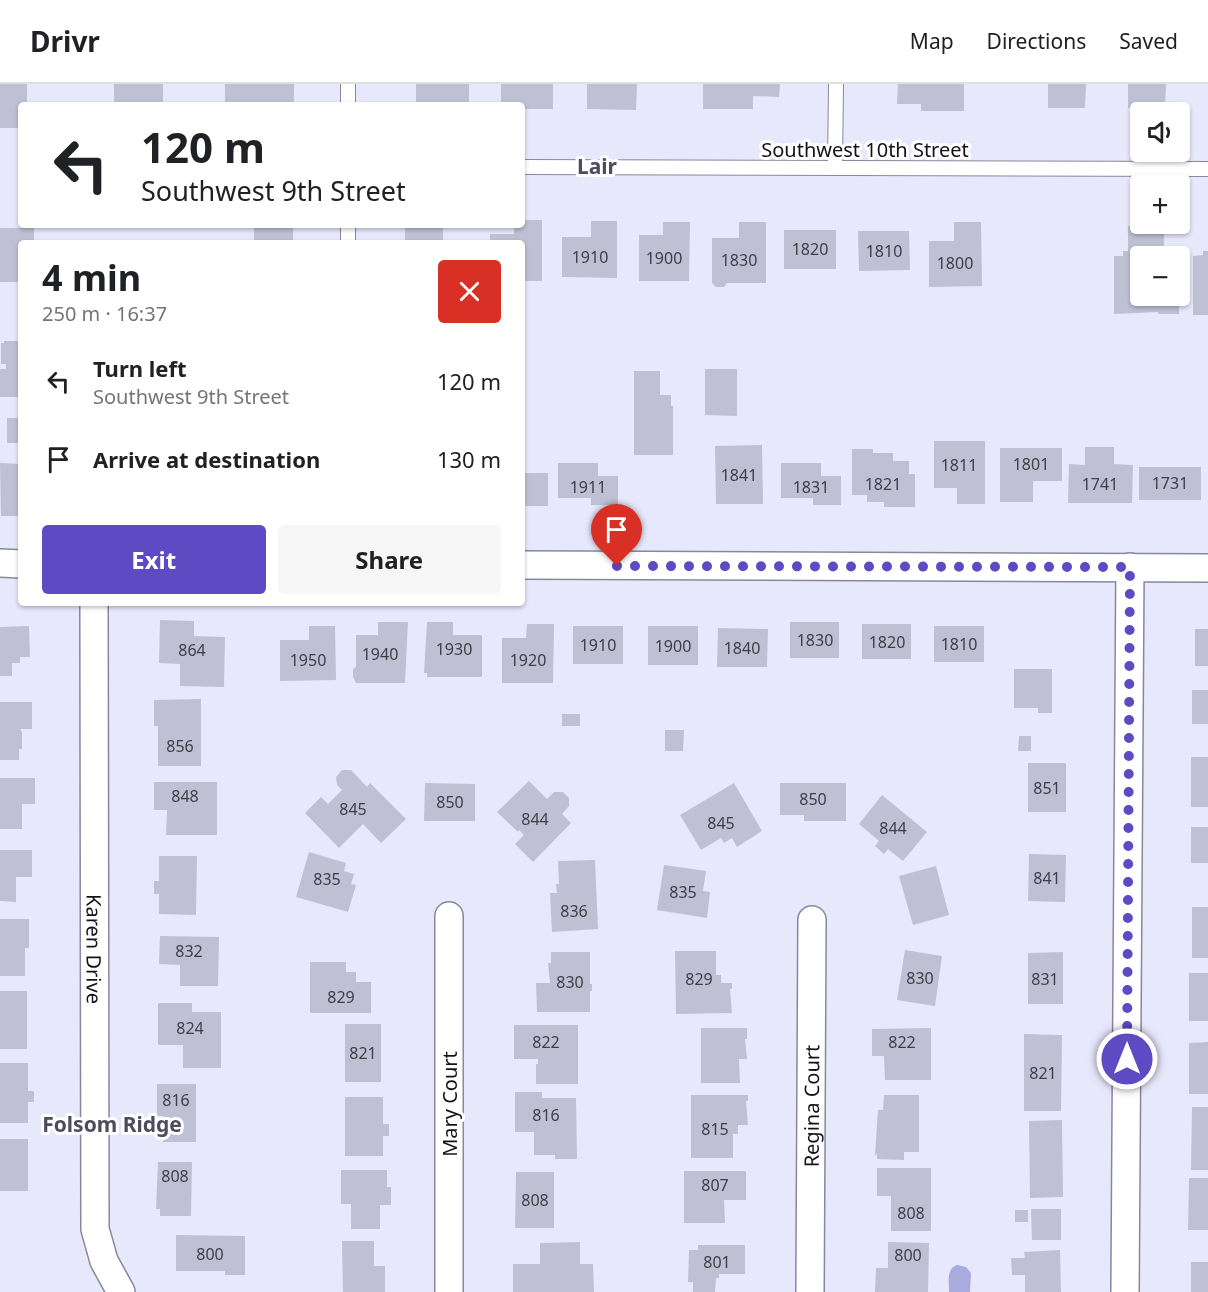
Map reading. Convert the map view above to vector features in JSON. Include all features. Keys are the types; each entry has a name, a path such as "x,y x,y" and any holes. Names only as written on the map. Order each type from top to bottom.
{"street":[{"path":"0,563 18,564"},
{"path":"525,565 1208,568"},
{"path":"1125,1292 1130,567"},
{"name":"Karen Drive","path":"94,606 95,1229 104,1261 120,1292"},
{"name":"Mary Court","path":"449,916 449,1292"},
{"name":"Regina Court","path":"810,1292 812,920"}],"lane":[{"path":"348,84 348,102"},
{"path":"835,168 836,84"},
{"name":"Southwest 10th Street","path":"525,167 1208,170"}],"water":[{"path":"957,1265 966,1267 971,1273 970,1292 949,1292 950,1273"}],"building":[{"path":"0,84 27,84 27,102 18,102 18,128 0,128"},
{"path":"114,84 163,84 163,102 114,102"},
{"path":"225,84 294,84 294,102 225,102"},
{"path":"416,84 469,84 469,102 416,102"},
{"path":"501,84 553,84 553,109 525,109 525,102 501,102"},
{"path":"587,84 637,84 636,110 587,109"},
{"path":"703,84 780,84 779,97 753,96 753,109 703,109"},
{"path":"898,84 964,84 964,111 921,111 921,104 897,104"},
{"path":"1048,84 1086,84 1085,108 1048,108"},
{"path":"1128,84 1166,84 1165,102 1130,102 1130,108 1128,108"},
{"path":"525,220 542,220 542,281 525,281 525,240 490,240 490,234 514,234 514,228 525,228"},
{"path":"591,221 617,221 617,278 562,277 562,237 591,237"},
{"path":"663,222 690,222 689,281 639,281 639,235 663,235"},
{"path":"739,222 766,222 766,283 727,283 724,287 716,287 712,283 712,238 739,238"},
{"path":"954,222 981,222 982,286 929,287 929,241 954,241"},
{"path":"1128,226 1130,226 1130,234 1164,234 1164,246 1130,246 1130,306 1179,306 1179,314 1158,314 1158,312 1114,314 1114,256 1123,256 1123,251 1128,251"},
{"path":"0,228 34,228 34,240 18,240 18,282 0,282"},
{"path":"254,228 293,228 293,240 254,240"},
{"path":"405,228 443,228 443,240 405,240"},
{"path":"784,230 836,230 836,269 784,269"},
{"path":"858,231 909,231 910,270 859,271"},
{"path":"1203,251 1208,251 1208,315 1193,315 1193,256 1203,255"},
{"path":"4,341 18,341 18,397 0,397 0,369 6,369 6,364 1,364 1,343"},
{"path":"705,369 737,369 737,416 705,415"},
{"path":"634,371 660,371 660,395 671,395 671,406 673,406 673,455 634,455"},
{"path":"7,418 18,418 18,443 7,443"},
{"path":"934,441 985,441 985,504 957,504 957,488 934,488"},
{"path":"762,445 763,504 716,504 715,446"},
{"path":"1085,447 1114,447 1114,464 1133,465 1132,503 1068,503 1069,464 1085,465"},
{"path":"1000,448 1062,448 1062,481 1033,481 1033,502 1000,502"},
{"path":"852,449 873,449 873,453 893,453 893,461 909,461 909,474 915,474 915,507 884,507 884,502 867,502 867,495 852,495"},
{"path":"0,463 18,464 18,516 1,516"},
{"path":"558,463 598,463 598,476 618,476 618,505 591,505 591,498 558,498"},
{"path":"781,463 821,463 821,476 841,476 841,505 813,505 813,498 781,498"},
{"path":"1139,467 1201,467 1201,500 1139,500"},
{"path":"525,473 548,473 548,506 525,506"},
{"path":"160,620 194,621 194,636 225,637 224,687 180,686 180,664 159,663"},
{"path":"378,622 408,622 405,683 356,683 353,677 353,669 356,667 356,635 378,635"},
{"path":"427,622 453,622 453,635 482,635 482,677 427,677 427,673 424,673"},
{"path":"790,622 839,622 839,658 790,658"},
{"path":"527,624 554,624 553,683 502,683 502,638 526,638"},
{"path":"862,624 911,624 911,659 862,659"},
{"path":"29,626 30,657 20,657 20,663 12,663 12,676 0,676 0,627"},
{"path":"309,626 335,626 336,680 280,681 280,640 309,640"},
{"path":"573,626 623,626 623,664 573,664"},
{"path":"648,626 698,626 698,665 648,665"},
{"path":"934,626 984,626 984,662 934,662"},
{"path":"718,628 768,629 767,667 717,667"},
{"path":"1195,629 1208,629 1208,666 1195,666"},
{"path":"1014,669 1052,669 1052,713 1038,713 1038,708 1014,708"},
{"path":"1192,690 1208,690 1208,724 1192,724"},
{"path":"201,699 201,766 158,766 158,726 154,726 154,700"},
{"path":"0,702 32,702 32,729 20,729 22,749 19,749 19,760 0,760"},
{"path":"562,714 580,714 580,726 562,726"},
{"path":"665,730 684,730 683,751 665,751"},
{"path":"1019,736 1031,736 1031,751 1018,751"},
{"path":"1191,757 1208,757 1208,807 1191,807"},
{"path":"1028,763 1066,763 1066,812 1028,812"},
{"path":"342,770 351,770 367,787 370,783 406,819 381,843 363,824 339,848 305,813 321,797 328,804 342,790 337,785 336,777"},
{"path":"0,778 35,778 35,804 22,804 22,829 0,829"},
{"path":"529,781 547,799 554,792 563,792 569,798 569,806 562,814 571,823 533,862 515,844 524,835 497,812"},
{"path":"154,782 217,782 217,835 166,835 167,810 154,810"},
{"path":"425,783 475,784 475,821 424,821"},
{"path":"734,783 762,831 737,847 732,838 724,843 721,838 701,850 680,815"},
{"path":"780,783 846,783 846,821 804,821 804,815 780,815"},
{"path":"882,795 927,832 903,861 888,849 884,854 875,846 879,841 859,824"},
{"path":"1191,827 1208,827 1208,863 1191,863"},
{"path":"0,850 32,850 32,877 16,877 16,902 0,901"},
{"path":"309,852 346,863 344,871 354,874 351,884 356,885 348,912 296,897"},
{"path":"1029,854 1066,855 1065,902 1028,901"},
{"path":"159,856 197,856 196,915 159,914 159,894 154,894 154,881 159,881"},
{"path":"595,860 598,929 552,932 550,893 557,893 558,861"},
{"path":"664,865 706,871 703,891 710,892 707,918 657,910"},
{"path":"936,866 949,915 913,925 899,876"},
{"path":"1192,907 1208,907 1208,958 1192,958"},
{"path":"0,919 29,919 29,948 25,948 25,976 0,976"},
{"path":"160,936 219,937 218,986 180,986 180,965 159,964"},
{"path":"905,950 942,956 935,1006 897,1000"},
{"path":"675,951 716,951 716,975 721,975 721,983 732,983 732,989 730,989 732,1013 676,1014"},
{"path":"551,952 590,952 592,991 590,991 590,1012 537,1012 536,983 550,983 548,963 551,963"},
{"path":"1063,952 1063,1004 1028,1004 1028,953"},
{"path":"310,962 346,962 346,972 356,972 356,982 371,982 371,1013 310,1013"},
{"path":"1189,973 1208,973 1208,1021 1189,1021"},
{"path":"0,991 27,991 27,1049 0,1049"},
{"path":"158,1003 192,1003 192,1012 221,1012 221,1068 183,1068 183,1045 158,1045"},
{"path":"345,1024 381,1024 381,1082 345,1082"},
{"path":"514,1025 578,1025 578,1084 536,1084 538,1059 514,1059"},
{"path":"701,1028 747,1028 747,1039 745,1039 747,1059 739,1059 740,1083 701,1083"},
{"path":"931,1028 931,1080 885,1080 884,1056 872,1056 872,1029"},
{"path":"1024,1034 1062,1035 1061,1111 1024,1111"},
{"path":"1208,1042 1208,1094 1189,1094 1189,1043"},
{"path":"0,1063 28,1063 28,1091 34,1091 34,1102 28,1102 28,1123 0,1123"},
{"path":"157,1084 196,1084 196,1142 163,1142 163,1116 157,1116"},
{"path":"515,1092 542,1092 542,1098 576,1098 577,1159 555,1159 555,1155 534,1155 534,1132 515,1132"},
{"path":"691,1095 748,1095 748,1101 746,1101 748,1125 738,1125 738,1134 733,1134 733,1158 691,1158"},
{"path":"884,1095 919,1095 919,1152 904,1152 904,1160 877,1159 877,1154 875,1155 878,1110 883,1110"},
{"path":"345,1097 383,1097 383,1124 389,1124 389,1136 383,1136 383,1156 345,1156"},
{"path":"1192,1107 1208,1107 1208,1170 1191,1170"},
{"path":"1062,1120 1063,1197 1030,1198 1029,1121"},
{"path":"0,1139 28,1139 28,1191 0,1191"},
{"path":"158,1162 192,1162 191,1216 160,1216 160,1209 156,1209"},
{"path":"877,1168 931,1168 931,1231 891,1231 891,1196 877,1196"},
{"path":"341,1170 387,1170 387,1187 391,1187 391,1205 380,1205 380,1229 351,1229 351,1204 341,1204"},
{"path":"684,1171 746,1171 746,1200 724,1200 725,1223 684,1223"},
{"path":"516,1172 554,1172 554,1228 515,1228"},
{"path":"1189,1178 1208,1178 1208,1230 1188,1230"},
{"path":"1031,1209 1061,1209 1061,1240 1032,1240"},
{"path":"1015,1210 1028,1210 1028,1222 1015,1222"},
{"path":"176,1235 245,1236 245,1275 225,1275 225,1271 176,1271"},
{"path":"342,1241 374,1241 374,1266 385,1266 385,1292 343,1292"},
{"path":"580,1242 580,1264 593,1264 594,1292 513,1292 513,1264 540,1264 540,1243"},
{"path":"888,1242 929,1243 928,1292 875,1292 876,1268 888,1268"},
{"path":"698,1245 745,1245 745,1274 719,1274 719,1278 716,1278 715,1292 693,1292 693,1282 688,1282 689,1250 698,1250"},
{"path":"1060,1250 1061,1292 1025,1292 1025,1275 1012,1275 1011,1258 1025,1258 1024,1252"},
{"path":"1191,1262 1208,1262 1208,1292 1191,1292"}],"district":[{"name":"Lair","path":"597,166"},
{"name":"Folsom Ridge","path":"112,1124"}],"route":[{"path":"617,566 1130,567 1127,1059"}]}
